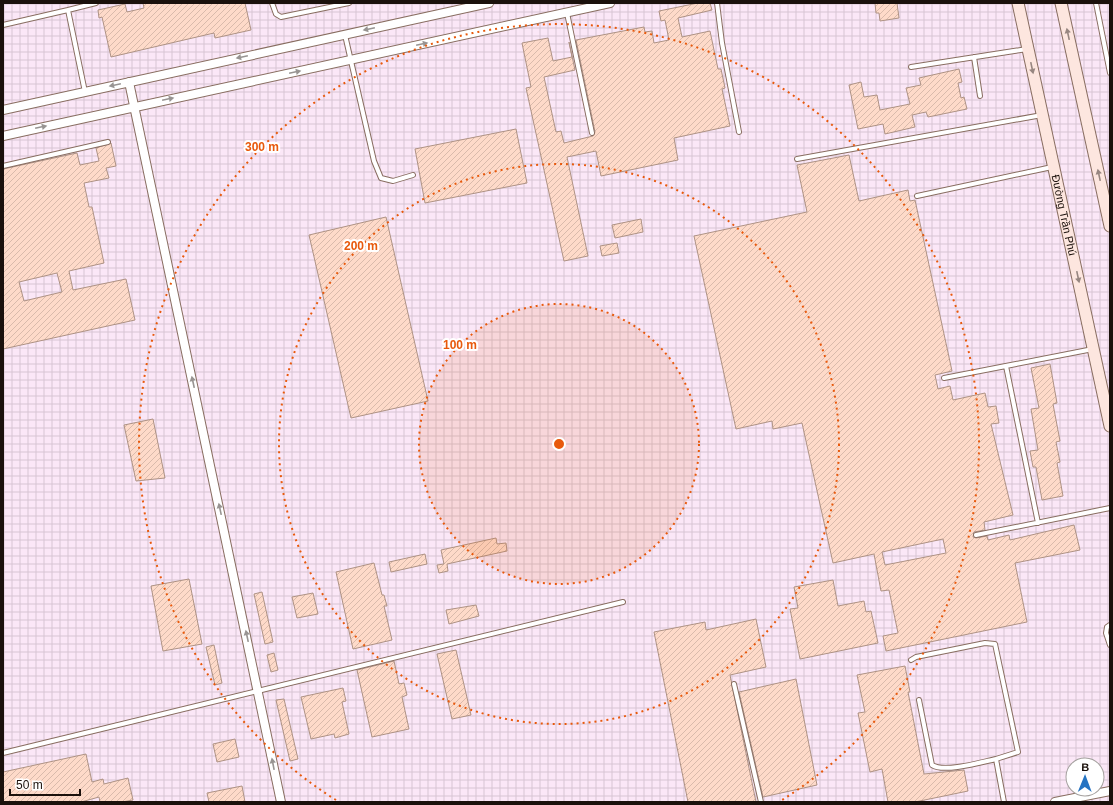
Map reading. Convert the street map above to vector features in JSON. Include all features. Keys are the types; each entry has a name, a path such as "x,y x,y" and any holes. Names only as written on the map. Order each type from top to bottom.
{"main road":[{"name":"Đường Trần Phú","path":"1018,3 1110,426"},
{"path":"1061,3 1110,226"}],"street":[{"path":"3,110 489,3"},
{"path":"3,136 567,12 586,6 610,3"},
{"path":"129,82 281,802"},
{"path":"1055,802 1110,791"}],"lane":[{"path":"3,25 96,3"},
{"path":"272,3 276,14 281,17 349,3"},
{"path":"717,3 722,43 739,132"},
{"path":"1096,3 1110,73"},
{"path":"68,10 85,92"},
{"path":"567,12 592,133"},
{"path":"344,35 374,161 381,178 393,182 413,175"},
{"path":"912,67 1028,49"},
{"path":"974,57 980,96"},
{"path":"797,159 1042,115"},
{"path":"3,166 108,142"},
{"path":"917,196 1054,166"},
{"path":"944,378 1094,349"},
{"path":"1006,366 1038,523"},
{"path":"976,535 1110,508"},
{"path":"3,753 623,602"},
{"path":"1110,625 1107,627 1106,633 1110,645"},
{"path":"911,660 916,657 985,643 995,644 1018,752 996,759 951,768 936,768 932,765 919,700"},
{"path":"734,684 761,802"},
{"path":"996,759 1004,802"}],"shaded area":[{"path":"3,3 1110,3 1110,802 3,802"}],"building":[{"path":"143,3 245,3 251,30 215,38 214,33 111,57 102,17 99,18 98,10 125,4 127,12 144,8"},
{"path":"698,3 710,3 712,10 678,18 682,37 710,31 718,69 721,69 725,88 722,89 730,126 674,138 678,160 601,176 596,151 567,157 588,256 564,261 526,88 531,87 522,43 548,38 553,61 572,57 569,42 575,70 544,77 556,132 561,131 564,143 593,136 595,132 576,40 644,27 645,32 652,31 654,43 669,40 665,20 661,21 659,11"},
{"path":"875,3 897,3 899,18 880,21 879,13 876,13"},
{"path":"959,69 962,82 958,83 961,98 964,97 967,109 928,117 926,112 912,115 915,127 885,134 883,124 858,129 849,85 861,82 864,97 877,95 880,110 910,104 906,88 921,85 919,78"},
{"path":"516,129 527,183 425,203 415,149"},
{"path":"111,143 116,166 106,168 109,178 84,183 89,207 92,207 104,263 69,271 73,290 126,279 135,320 3,349 3,169 77,153 80,165 99,161 96,148","holes":["57,273 62,292 24,301 19,282"]},
{"path":"849,155 859,201 908,190 910,201 915,200 952,371 935,375 938,389 950,386 953,400 985,393 988,407 996,406 999,423 991,424 1013,515 984,522 985,530 974,532 973,537 976,538 987,536 988,540 1009,535 1010,540 1074,525 1080,550 1015,563 1027,622 886,651 883,636 898,633 889,590 881,591 874,554 833,563 802,423 773,429 772,421 736,429 694,236 807,212 797,165","holes":["943,539 946,553 885,565 882,552"]},
{"path":"386,217 428,401 351,418 309,235"},
{"path":"641,219 643,232 615,238 612,225"},
{"path":"617,243 619,253 602,256 600,246"},
{"path":"1050,364 1057,403 1053,404 1060,441 1056,442 1060,462 1057,463 1063,496 1042,500 1036,467 1033,467 1030,451 1038,450 1031,409 1039,408 1031,368"},
{"path":"153,419 165,478 136,481 124,425"},
{"path":"496,538 497,544 506,543 507,551 447,564 448,571 439,573 437,565 444,564 441,550"},
{"path":"425,554 427,564 391,572 389,562"},
{"path":"374,563 382,595 384,595 387,606 384,606 392,640 353,649 336,572"},
{"path":"189,579 202,644 163,651 151,586"},
{"path":"833,580 838,606 864,601 866,612 871,611 878,643 800,659 790,609 798,608 794,587"},
{"path":"262,592 273,642 265,644 254,594"},
{"path":"313,593 318,614 297,618 292,597"},
{"path":"476,605 479,616 449,624 446,610"},
{"path":"756,619 766,667 730,675 756,802 688,802 654,632 705,622 706,630"},
{"path":"214,645 222,683 215,685 206,647"},
{"path":"456,650 471,715 452,719 437,654"},
{"path":"274,653 278,670 271,672 267,655"},
{"path":"394,661 399,684 404,683 407,695 402,697 409,729 372,737 357,670"},
{"path":"905,666 910,692 908,692 924,774 964,770 968,791 915,802 888,802 882,769 870,772 858,713 865,712 857,675"},
{"path":"796,679 817,785 763,797 739,692"},
{"path":"343,688 346,701 342,702 349,734 335,738 334,734 311,739 301,697"},
{"path":"284,699 298,759 290,761 276,700"},
{"path":"235,739 239,757 217,762 213,744"},
{"path":"86,754 92,782 103,779 104,784 128,778 133,800 122,802 100,802 99,797 81,802 3,802 3,772"},
{"path":"242,786 245,802 209,802 207,793"}]}
